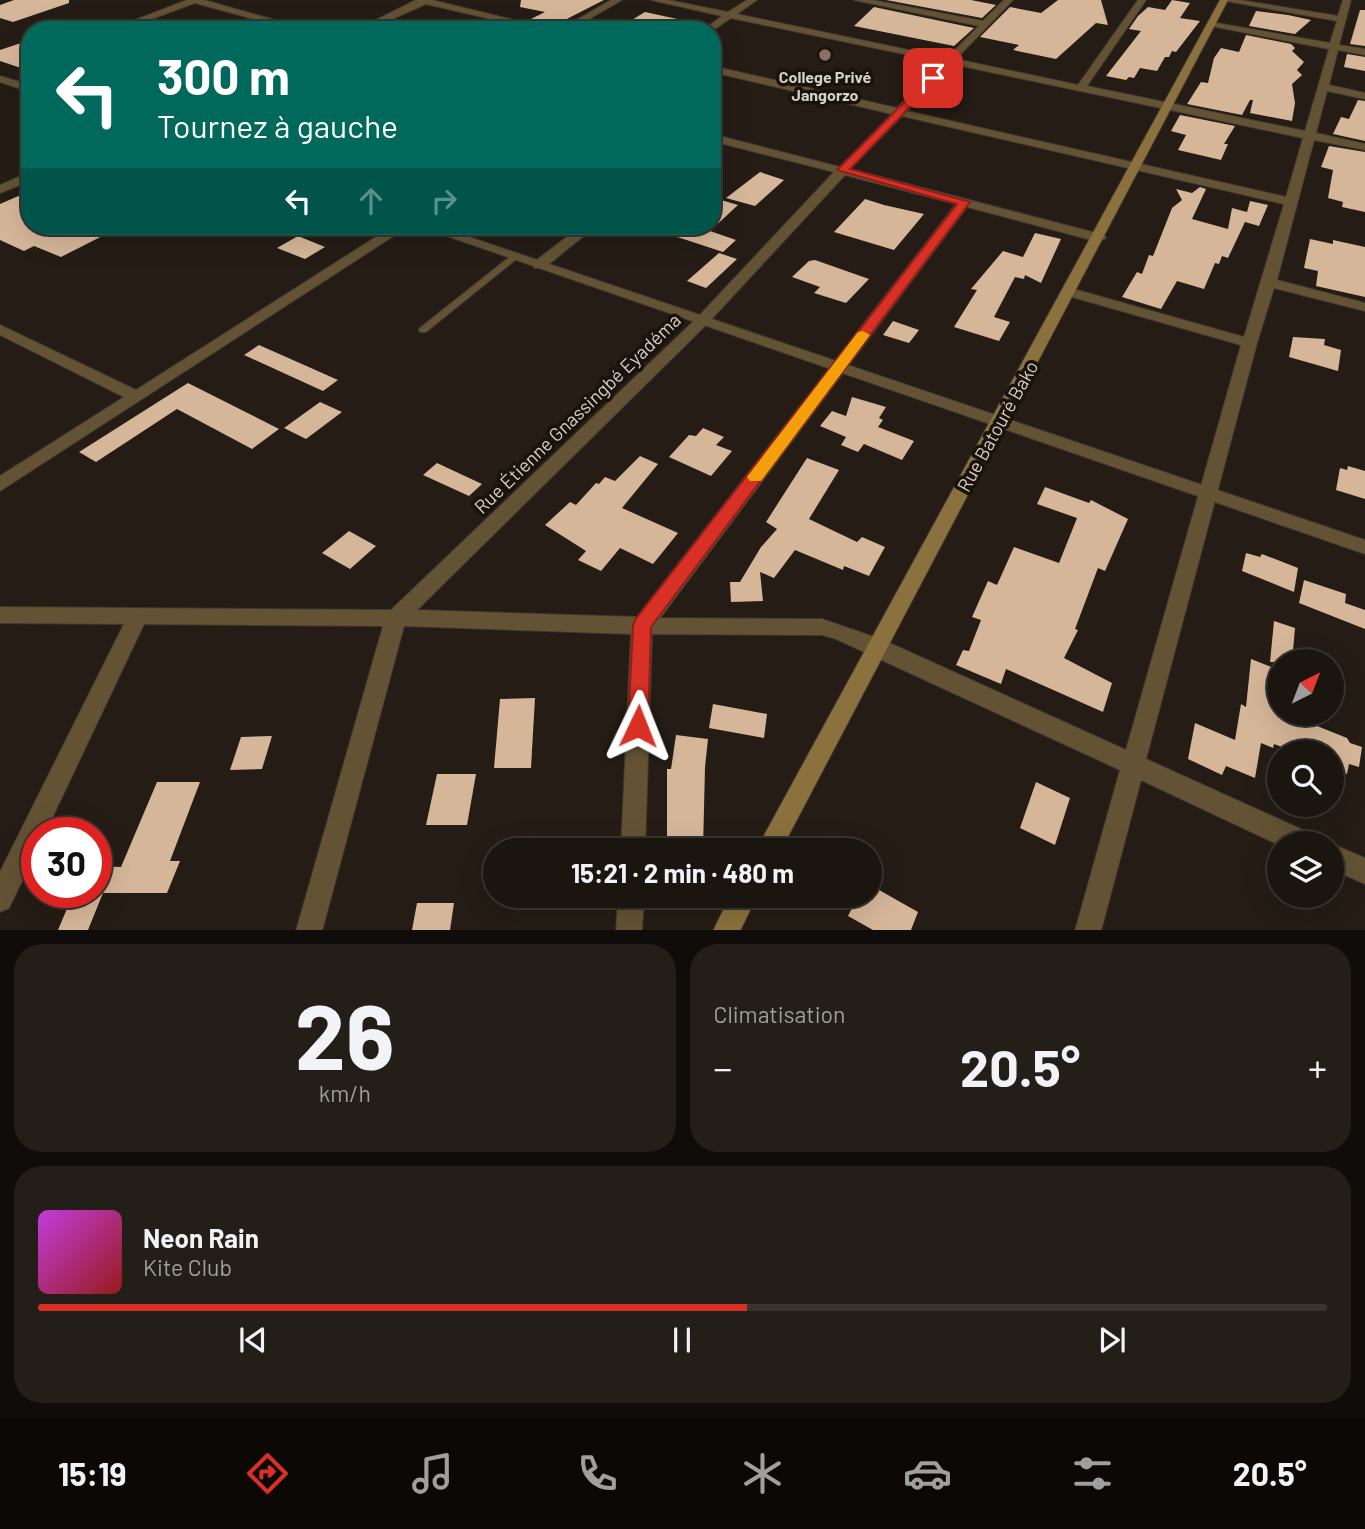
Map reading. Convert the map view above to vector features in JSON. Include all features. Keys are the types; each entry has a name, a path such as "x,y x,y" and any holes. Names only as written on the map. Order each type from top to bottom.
{"main road":[{"name":"Rue Batouré Bako","path":"774,838 1099,238 1224,0"},
{"path":"726,930 738,908"}],"street":[{"path":"138,21 195,0 273,21"},
{"path":"379,21 424,0 513,21"},
{"path":"580,21 618,0"},
{"path":"655,0 1365,146"},
{"path":"720,21 753,0"},
{"path":"858,0 985,24"},
{"name":"Rue Étienne Gnassingbé Eyadéma","path":"396,618 702,321 842,170 1009,0"},
{"path":"1081,88 1142,0"},
{"path":"1224,0 1341,19"},
{"path":"1088,930 1249,343 1269,282 1347,0"},
{"path":"1211,25 1365,52"},
{"path":"721,71 1290,202"},
{"path":"0,79 21,86"},
{"path":"1321,87 1365,96"},
{"path":"721,139 1099,238"},
{"path":"0,189 21,180"},
{"path":"633,838 642,626 964,202"},
{"path":"0,485 388,235"},
{"path":"451,235 1365,547"},
{"path":"540,265 578,235"},
{"path":"1269,282 1365,307"},
{"path":"1070,292 1249,343"},
{"path":"0,329 137,397"},
{"path":"0,615 396,618 642,626 822,627 876,646 1277,831"},
{"path":"0,899 138,616"},
{"path":"309,930 396,618"},
{"path":"1344,861 1365,871"},
{"path":"629,930 630,908"}],"lane":[{"path":"423,331 515,257"}],"building":[{"path":"14,0 69,0 69,3 13,22 0,18 0,5"},
{"path":"521,0 604,0 563,21 531,19 545,12 520,7"},
{"path":"886,0 971,0 996,5 982,18"},
{"path":"1058,0 1101,0 1108,25 1096,23 1056,59 1013,50 1019,45 980,37 1010,7 1041,13"},
{"path":"1172,0 1190,3 1180,18 1200,21 1176,52 1172,51 1169,57 1165,57 1157,71 1140,68 1134,78 1129,77 1126,80 1106,76 1141,31 1129,29 1138,16 1148,7 1165,10"},
{"path":"874,7 974,28 954,46 854,26"},
{"path":"1360,10 1365,10 1365,46 1350,44"},
{"path":"1256,11 1311,20 1295,34 1249,26"},
{"path":"645,12 686,21 630,21"},
{"path":"1246,35 1291,44 1295,48 1292,51 1304,62 1297,70 1302,75 1292,84 1295,103 1292,121 1250,113 1253,100 1250,100 1242,115 1187,104 1201,82 1208,83 1214,58 1221,48 1239,52"},
{"path":"21,43 21,68 0,61 0,50"},
{"path":"1347,54 1365,57 1365,71 1344,67"},
{"path":"1358,100 1365,101 1365,141 1333,134 1341,117 1349,119"},
{"path":"1180,115 1235,126 1224,144 1228,144 1221,160 1178,150 1186,135 1171,131"},
{"path":"1329,146 1365,152 1365,212 1342,207 1343,202 1328,198 1333,170 1321,167"},
{"path":"760,172 784,180 755,206 726,198"},
{"path":"1200,187 1206,189 1192,219 1228,229 1232,208 1247,212 1250,201 1268,205 1259,226 1245,222 1228,258 1222,256 1219,264 1215,263 1204,289 1177,281 1161,309 1122,297 1137,272 1142,274 1149,255 1153,256 1172,208 1182,200 1176,189 1192,193"},
{"path":"21,195 21,235 104,235 61,257 34,246 24,251 0,240 0,204"},
{"path":"865,199 924,214 894,250 834,232"},
{"path":"721,200 738,205 721,221"},
{"path":"1035,233 1061,239 1041,283 1025,275 1024,279 1015,277 994,317 1010,322 999,341 954,327 977,290 971,289 1003,251 1023,257"},
{"path":"671,235 721,235 736,240 723,252"},
{"path":"298,236 325,247 305,259 277,248"},
{"path":"1310,239 1333,244 1333,240 1365,247 1365,297 1316,286 1318,271 1304,268"},
{"path":"719,253 737,259 706,288 687,281"},
{"path":"815,260 869,279 846,303 814,293 820,287 792,277 809,261"},
{"path":"893,321 919,330 909,343 883,335"},
{"path":"1293,337 1325,339 1324,345 1341,350 1338,371 1289,357"},
{"path":"259,345 338,380 323,391 244,355"},
{"path":"188,383 279,429 252,449 177,409 96,462 79,452"},
{"path":"852,397 886,407 879,418 883,420 878,427 914,441 902,460 864,444 858,452 841,445 846,437 820,426 832,411 846,416"},
{"path":"320,402 342,412 306,439 284,428"},
{"path":"703,428 724,437 716,445 732,451 711,476 669,457 689,435 696,436"},
{"path":"640,456 658,464 622,508 678,533 653,564 620,548 601,571 578,560 586,551 545,525 570,502 576,505 605,477 615,481"},
{"path":"807,458 839,470 809,519 857,542 862,537 885,547 869,576 844,566 843,570 795,550 774,578 760,572 763,601 731,602 730,582 740,582 761,547 777,529 766,522"},
{"path":"437,463 482,484 469,496 423,475"},
{"path":"1348,466 1365,471 1365,499 1336,490 1340,468 1347,470"},
{"path":"1045,487 1089,503 1091,500 1128,519 1105,571 1098,568 1075,629 1078,630 1064,658 1112,683 1103,712 1006,669 1001,684 956,665 963,650 969,651 981,620 972,617 988,581 997,585 1014,547 1059,563 1077,518 1037,504"},
{"path":"349,531 376,546 350,569 322,553"},
{"path":"1246,553 1260,557 1262,554 1298,568 1294,592 1242,571"},
{"path":"1304,580 1346,594 1345,603 1365,610 1365,629 1299,603"},
{"path":"1274,621 1295,628 1293,649 1271,649"},
{"path":"1251,659 1267,665 1267,726 1317,726 1347,738 1350,743 1362,747 1359,767 1349,764 1347,774 1344,773 1344,740 1267,740 1267,746 1261,743 1255,778 1226,766 1222,775 1188,759 1195,723 1235,740 1241,704 1246,707"},
{"path":"535,698 531,768 494,768 500,699"},
{"path":"713,704 767,714 764,738 709,728"},
{"path":"676,735 708,739 703,838 667,838 667,769 671,769"},
{"path":"272,736 262,769 230,770 241,737"},
{"path":"437,774 476,774 467,825 426,825"},
{"path":"157,782 200,782 170,861 180,861 167,893 112,893 112,867 121,867"},
{"path":"1036,782 1070,798 1055,845 1020,828"},
{"path":"882,892 918,912 911,930 873,930 848,916 852,908 882,908"},
{"path":"417,903 454,903 450,930 412,930"},
{"path":"67,908 97,908 88,930 58,930"}],"slow traffic":[{"path":"755,477 863,335"}],"place":[{"name":"College Privé Jangorzo","path":"825,55"}],"route":[{"path":"638,726 642,626 964,202 842,170 933,78"}]}
